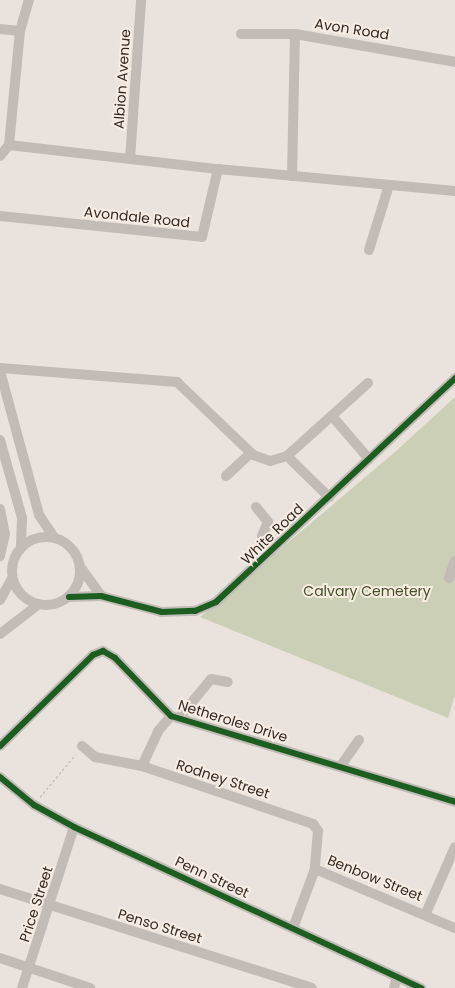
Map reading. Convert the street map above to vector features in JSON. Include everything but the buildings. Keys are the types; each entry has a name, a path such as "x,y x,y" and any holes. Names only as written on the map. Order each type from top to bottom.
{"street":[{"path":"0,156 9,145 20,31 29,0"},
{"name":"Albion Avenue","path":"130,160 141,0"},
{"path":"0,29 20,31"},
{"path":"240,34 296,34"},
{"name":"Avon Road","path":"292,176 296,34 455,62"},
{"path":"9,145 130,160 455,191"},
{"name":"Avondale Road","path":"0,216 202,237 218,169"},
{"path":"369,250 389,185"},
{"path":"100,596 80,568 70,545 54,537 39,515 0,369 177,382 251,453 270,461 287,456 368,383"},
{"name":"White Road","path":"69,597 100,596 162,612 195,611 225,595 455,378"},
{"path":"332,416 370,459"},
{"path":"0,440 22,518 21,547"},
{"path":"226,476 251,453"},
{"path":"287,456 329,497"},
{"path":"256,507 268,522 262,536 270,552"},
{"path":"0,509 5,534 0,556"},
{"path":"0,600 12,578 13,561 21,547 31,540 54,537"},
{"path":"449,578 455,560"},
{"path":"12,578 19,592 38,604 49,605 69,597 80,579 80,568"},
{"path":"0,634 38,604"},
{"name":"Netheroles Drive","path":"0,746 94,655 103,651 115,658 175,717 455,802"},
{"path":"142,766 158,731 175,717 211,679 228,682"},
{"path":"340,767 359,740"},
{"name":"Rodney Street","path":"82,746 95,757 142,766 313,824 318,831 315,868"},
{"name":"Penn Street","path":"0,777 34,806 74,827 421,988"},
{"name":"Price Street","path":"22,988 50,907 74,827"},
{"path":"426,913 455,847"},
{"name":"Benbow Street","path":"293,928 315,868 426,913 455,928"},
{"name":"Penso Street","path":"0,889 286,984 312,988"},
{"path":"0,958 90,988"},
{"path":"394,988 397,976"}],"path":[{"path":"34,806 82,746"}],"green space":[{"name":"Calvary Cemetery","path":"455,397 455,695 448,718 200,617 395,452"}],"cycle path":[{"path":"69,597 101,596 162,612 195,611 216,602 455,378"},
{"path":"0,746 93,655 103,651 115,658 171,716 455,802"},
{"path":"0,777 34,805 74,827 421,988"}]}
